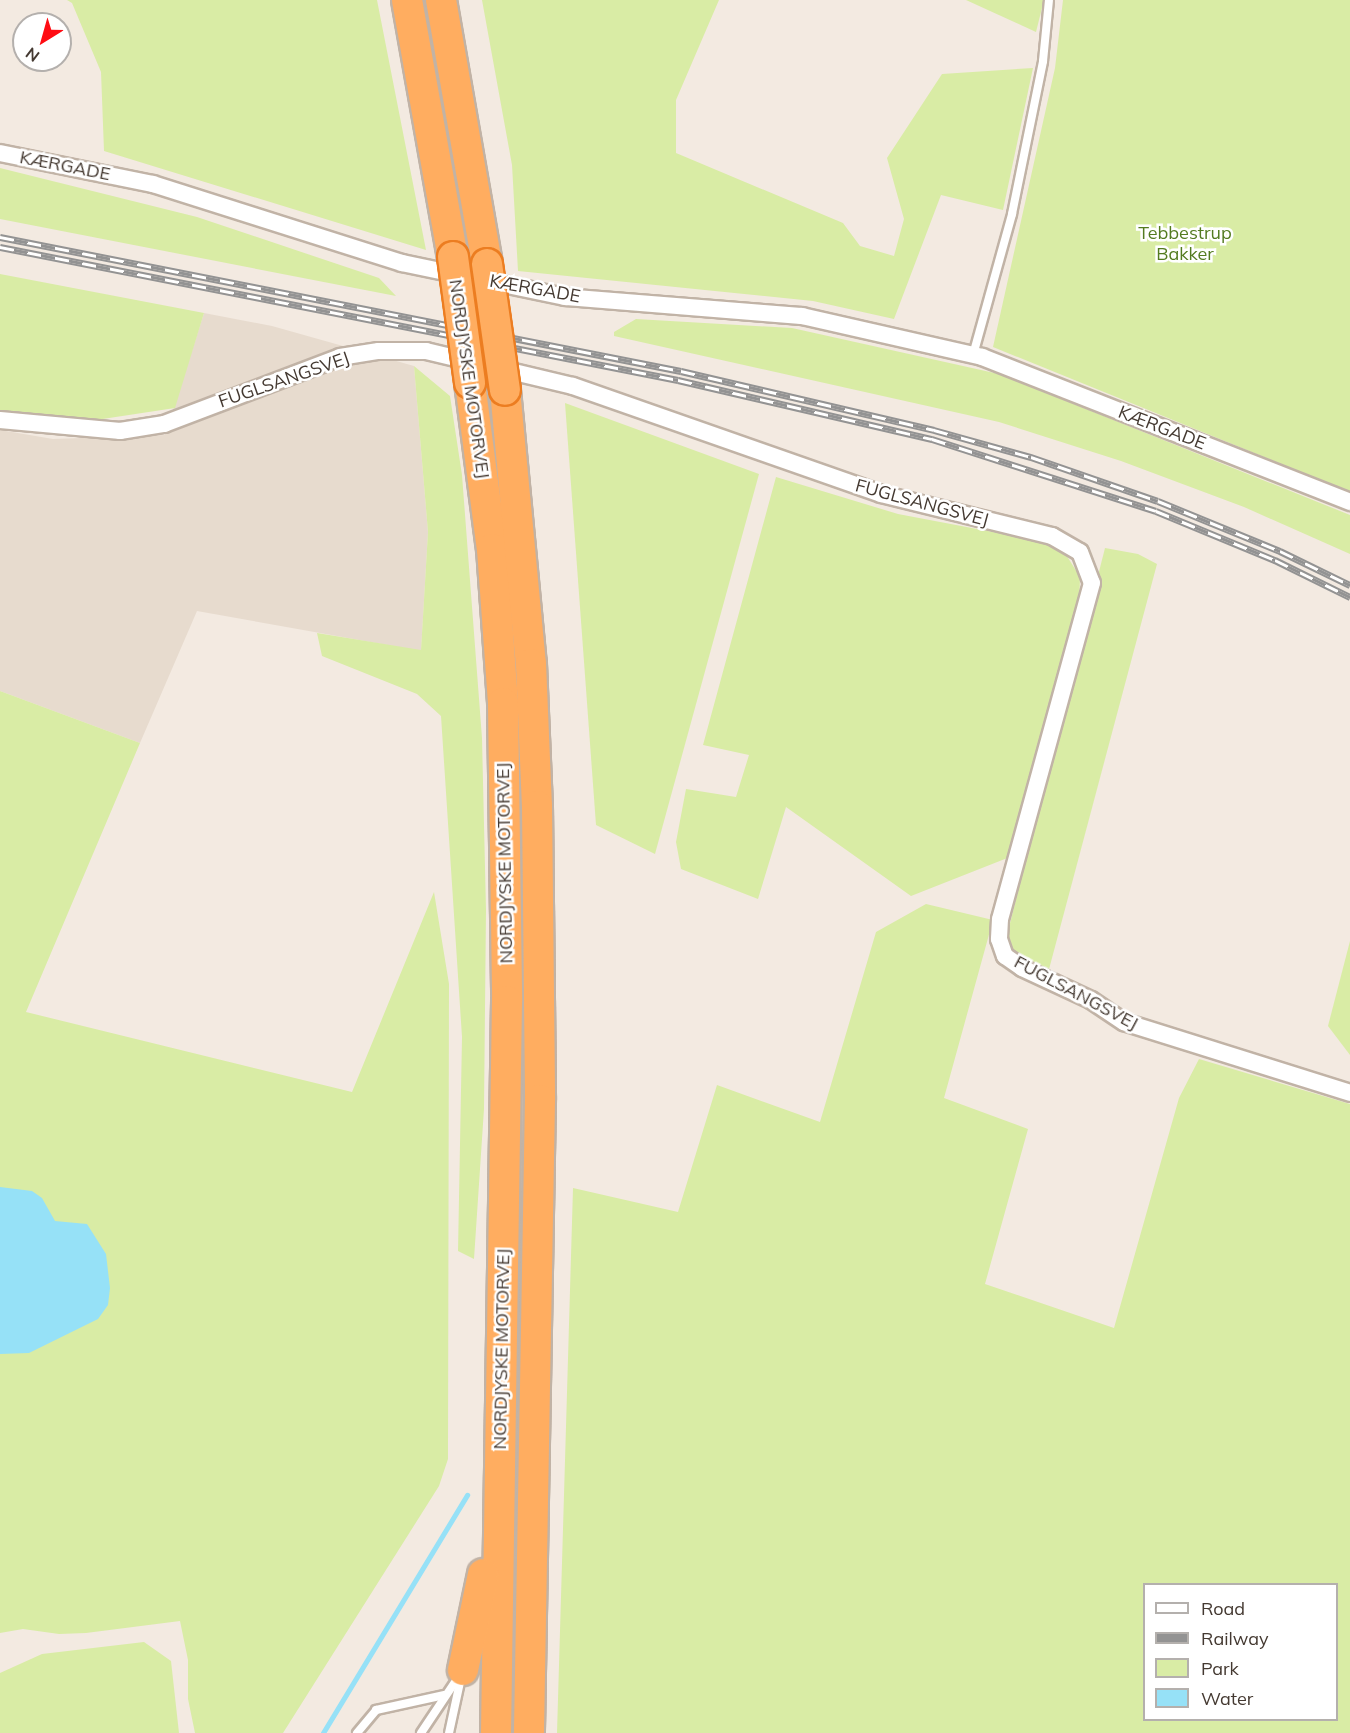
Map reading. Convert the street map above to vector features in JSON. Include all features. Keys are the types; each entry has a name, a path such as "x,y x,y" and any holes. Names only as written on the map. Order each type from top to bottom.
{"highway":[{"name":"NORDJYSKE MOTORVEJ","path":"407,0 453,257 492,549 503,703 507,1001 496,1733"},
{"name":"NORDJYSKE MOTORVEJ","path":"441,0 488,264 505,390 531,664 537,817 540,1100 529,1733"},
{"path":"463,1670 480,1595 485,1546 488,1361 507,1001"},
{"path":"531,1599 535,1733"}],"street":[{"name":"KÆRGADE","path":"0,153 153,184 402,263 564,297 802,316 974,355 1350,502"},
{"name":"FUGLSANGSVEJ","path":"0,420 86,431 131,429 164,424 340,357 379,351 426,351 573,386 881,494 1052,536 1080,552 1092,583 1000,919 999,939 1005,956 1022,968 1091,1000 1124,1022 1350,1093"}],"lane":[{"path":"974,355 1012,213 1043,61 1049,0"},
{"path":"421,1733 444,1695 463,1670"},
{"path":"449,1733 463,1670"},
{"path":"357,1733 376,1710 444,1695"}],"shaded area":[{"path":"204,313 272,326 414,366 428,532 421,651 197,611 140,743 0,691 0,430 53,439 165,435"}],"green space":[{"path":"67,0 377,0 426,250 104,151 101,72 72,3"},
{"path":"482,0 719,0 676,100 676,153 843,223 860,246 894,256 904,219 887,158 942,74 1033,68 1003,210 941,195 894,319 813,301 518,271 512,165"},
{"path":"966,0 1044,0 1036,32"},
{"name":"Tebbestrup Bakker","path":"1063,0 1350,0 1350,492 993,347 1055,68"},
{"path":"0,168 197,217 379,278 396,296 0,219"},
{"path":"0,274 204,313 175,408 96,420 0,412"},
{"path":"636,319 792,328 999,374 1350,515 1350,554 1244,507 1121,461 999,422 614,336 614,332"},
{"path":"414,366 450,396 462,475 482,738 486,910 484,1109 474,1259 458,1251 462,1037 441,716 417,694 322,656 317,633 421,650 428,532"},
{"path":"565,403 759,474 655,854 596,825"},
{"path":"776,477 898,514 1041,541 1065,553 1080,577 1079,613 1015,855 911,896 786,807 758,899 681,869 676,842 686,789 736,797 749,755 703,745"},
{"path":"1105,548 1138,554 1157,564 1048,973 1011,953 1008,931"},
{"path":"0,691 140,743 26,1012 352,1092 434,892 449,984 448,1459 439,1486 283,1733 195,1733 188,1699 188,1660 180,1621 86,1633 59,1634 23,1629 0,1633"},
{"path":"926,904 993,920 944,1098 1028,1129 985,1284 1114,1328 1179,1098 1199,1059 1350,1104 1350,1733 557,1733 573,1188 678,1212 717,1085 820,1122 876,932"},
{"path":"1350,941 1350,1055 1328,1026"},
{"path":"144,1642 171,1661 179,1733 0,1733 0,1673 42,1654"}],"water":[{"path":"0,1187 32,1191 42,1198 55,1221 87,1224 106,1254 110,1288 108,1305 98,1319 29,1353 0,1354"}],"waterway":[{"path":"323,1733 467,1495"}],"railway":[{"path":"0,237 681,371 934,430 1031,457 1158,501 1280,551 1350,585"},
{"path":"0,247 678,380 932,439 1156,511 1275,560 1350,597"}]}
